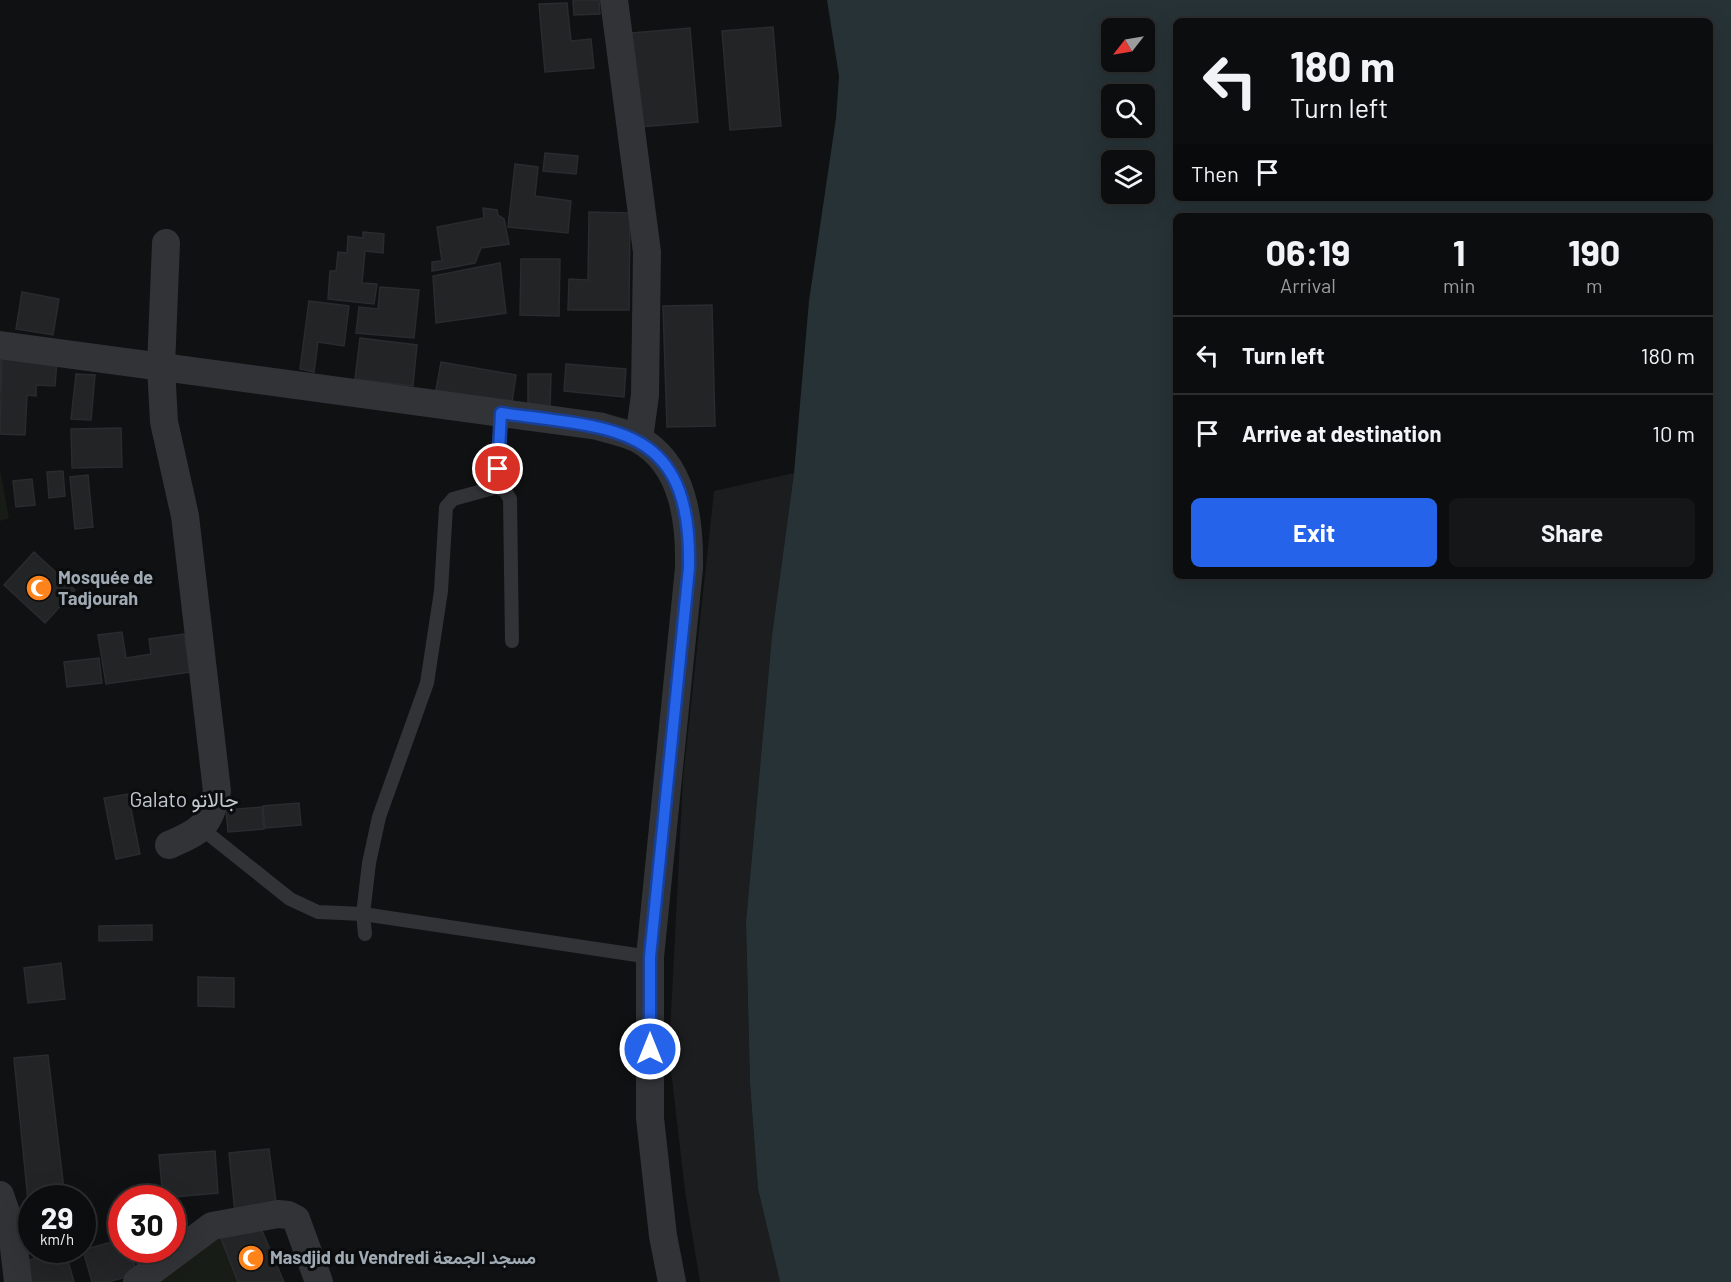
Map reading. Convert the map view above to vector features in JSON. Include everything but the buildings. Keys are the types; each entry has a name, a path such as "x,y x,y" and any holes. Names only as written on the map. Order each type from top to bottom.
{"street":[{"path":"614,0 647,252 645,395 639,439"},
{"path":"166,243 161,367 164,422 185,516 217,791 212,815 201,828 169,845"},
{"path":"0,345 598,426 639,439 662,461 682,495 690,531 689,568 650,957 650,1118 663,1236 672,1282"},
{"path":"0,1195 12,1230 18,1282"},
{"path":"137,1282 212,1226 255,1216 278,1214 288,1215 296,1220 319,1282"}],"lane":[{"path":"497,487 501,413"},
{"path":"364,934 363,914 369,863 379,817 428,682 441,591 446,507 453,499 497,487 505,491 510,499 512,641"},
{"path":"201,828 290,899 318,912 363,914 650,957"}],"shaded area":[{"path":"827,0 1731,0 1731,1282 780,1282 758,1189 750,1084 746,922 772,635 794,473 809,301 836,118 839,76"},
{"path":"0,470 9,518 0,521"},
{"path":"794,473 772,635 746,922 750,1084 758,1189 780,1282 700,1282 685,1191 669,1053 683,779 714,491"},
{"path":"219,1233 238,1282 151,1282 177,1263 186,1263 186,1257"}],"place":[{"name":"Mosquée de Tadjourah","path":"39,588"},
{"name":"Masdjid du Vendredi مسجد الجمعة","path":"251,1258"}],"district":[{"name":"Galato جالاتو","path":"184,800"}],"route":[{"path":"498,469 501,413 598,426 639,439 662,461 682,495 690,531 689,568 671,727 650,957 650,1049"}]}
